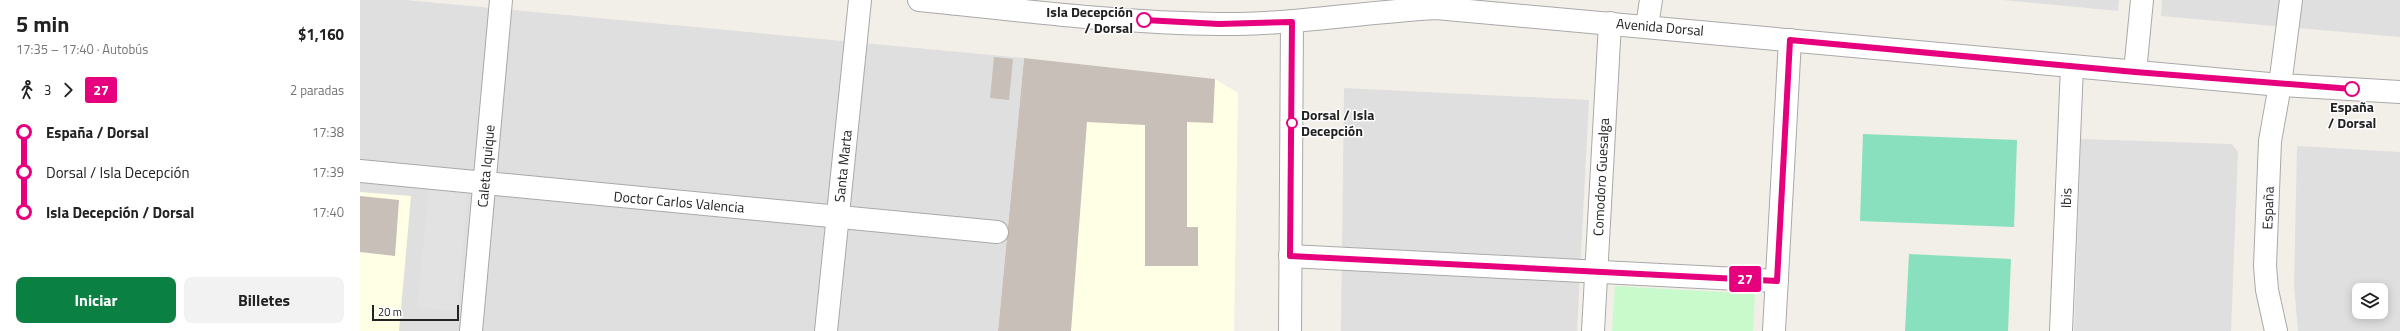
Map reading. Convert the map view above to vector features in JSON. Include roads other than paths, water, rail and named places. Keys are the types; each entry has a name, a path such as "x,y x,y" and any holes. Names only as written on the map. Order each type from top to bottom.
{"street":[{"name":"Caleta Iquique","path":"471,331 501,0"},
{"name":"Santa Marta","path":"826,331 860,0"},
{"name":"Avenida Dorsal","path":"919,0 1087,17 1219,24 1292,22 1387,11 1436,8 1647,26 2280,85 2400,92"},
{"path":"1647,26 1651,0"},
{"path":"2135,72 2142,0"},
{"name":"España","path":"2276,331 2267,290 2265,266 2270,141 2280,85 2290,0"},
{"path":"1290,331 1292,22"},
{"name":"Comodoro Guesalga","path":"1593,331 1610,23"},
{"path":"1774,331 1790,40"},
{"name":"Ibis","path":"2061,331 2072,66"},
{"name":"Doctor Carlos Valencia","path":"360,171 998,232"},
{"path":"1290,256 1777,281"}],"place":[{"name":"Isla Decepción / Dorsal","path":"1144,20"},
{"name":"España / Dorsal","path":"2352,89"},
{"name":"Dorsal / Isla Decepción","path":"1292,123"}]}
